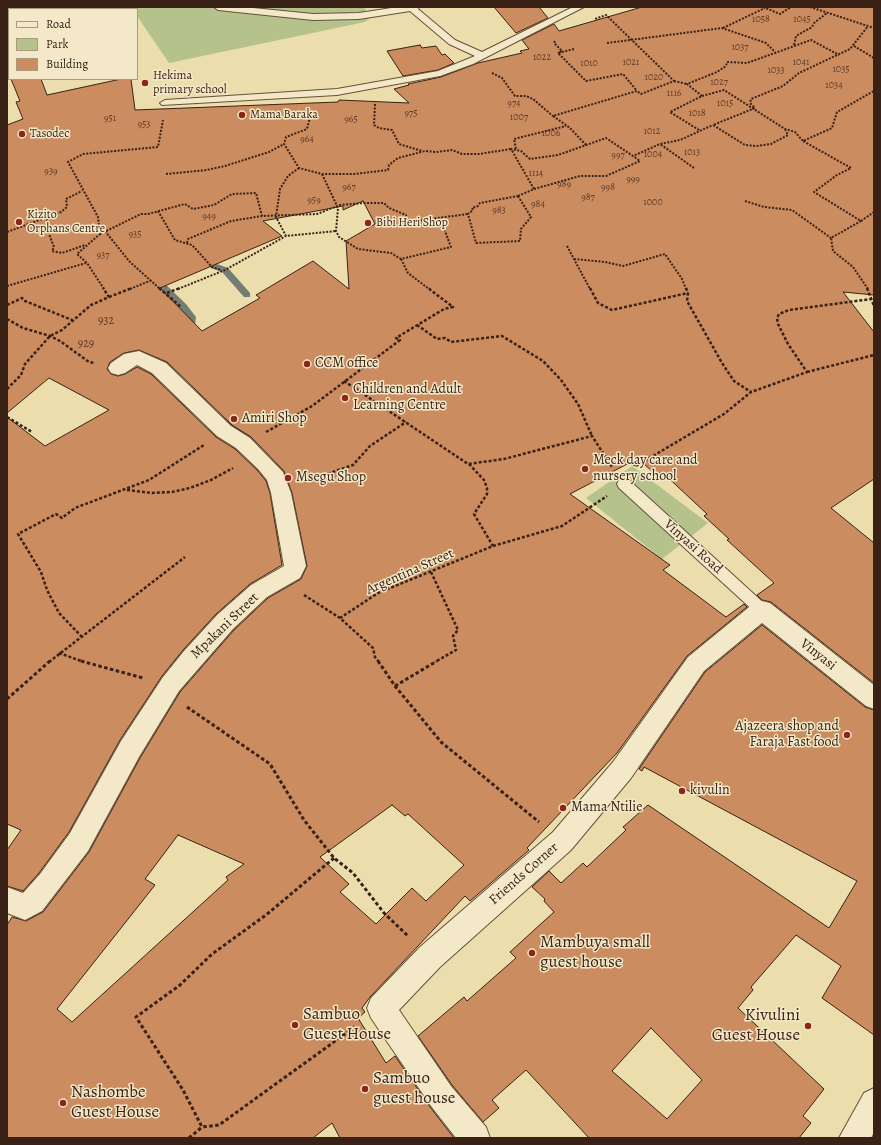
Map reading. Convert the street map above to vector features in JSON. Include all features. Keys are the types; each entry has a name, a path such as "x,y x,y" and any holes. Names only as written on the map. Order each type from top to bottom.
{"street":[{"name":"Mpakani Street","path":"7,900 25,907 33,902 49,883 78,842 130,749 169,688 192,658 225,622 259,591 292,572 296,566 282,493 276,477 159,368 146,360 139,358 131,359 118,368"},
{"name":"Vinyasi","path":"762,610 874,699"},
{"name":"Friends Corner","path":"381,1008 430,957 562,841 622,770 696,664 762,610"},
{"path":"381,1008 441,1096 475,1138"},
{"path":"854,1138 874,1103"}],"lane":[{"path":"218,7 313,17 359,16 415,7"},
{"path":"165,103 337,92 440,74 470,62 580,7"},
{"path":"412,8 452,42 482,56"},
{"name":"Vinyasi Road","path":"624,484 762,610"}],"path":[{"path":"607,42 722,28 764,7 780,14 791,7"},
{"path":"810,7 873,27"},
{"path":"794,45 796,36 812,27 827,13"},
{"path":"616,25 674,81 687,84 702,96"},
{"path":"754,108 750,104 751,99 783,86 799,73 840,55 854,46 868,26"},
{"path":"722,28 750,36 766,44 775,52"},
{"path":"687,84 717,72 726,66 727,62 748,63 811,40 840,55"},
{"path":"854,46 874,58"},
{"path":"574,49 558,53 586,81 623,74 641,94 674,81"},
{"path":"470,62 502,78 515,96 526,96 533,99 566,126 586,145"},
{"path":"187,242 188,239 231,221 262,216 276,217 317,214 338,208 340,205 364,203 384,204 389,208 406,215 407,222 468,214 473,210 472,208 478,206 480,203 518,196 534,189 580,176 606,176 640,161 606,138 558,155 530,160 516,149 479,154 462,154 452,150 436,152 425,151 399,144 392,130 379,128 374,125 376,102 384,94 389,83"},
{"path":"700,130 670,112 702,96 724,90 785,129 795,132 803,141 851,168 837,175 814,192 861,221"},
{"path":"553,116 637,91"},
{"path":"803,141 832,128 837,112 874,91"},
{"path":"166,174 207,170 225,166 269,152 284,144 286,137 307,129 315,102 315,94"},
{"path":"100,234 96,210 82,191 68,162 71,159 83,154 158,147 165,103"},
{"path":"633,156 660,144 680,140 700,130 754,108"},
{"path":"713,125 745,146 771,144 788,135 785,129"},
{"path":"516,149 514,139 566,126"},
{"path":"284,144 299,168 322,174 354,174 388,170 389,165 398,158 425,151"},
{"path":"660,144 694,168"},
{"path":"511,149 534,189"},
{"path":"286,236 276,217 280,189 288,176 299,168"},
{"path":"82,638 60,613 47,590 41,572 18,534 56,514 62,518 75,508 126,490 241,443 312,406 400,340 396,338 444,309 453,307 408,273 401,259 391,254 358,249 339,237 336,231 338,208 322,174"},
{"path":"7,232 46,219 65,209 67,207 66,199 82,191"},
{"path":"110,297 87,263 77,254 100,234 141,214 158,212 185,204 193,209 203,207 214,204 232,194 256,193 262,216"},
{"path":"468,214 476,243 484,244 520,241 521,229 531,218 518,196"},
{"path":"745,201 764,207 792,210 831,238 833,250 853,267 867,287 874,306"},
{"path":"158,212 175,240 187,242 212,266 221,270"},
{"path":"831,238 874,212"},
{"path":"401,259 451,247 440,218"},
{"path":"46,219 49,222 49,234 54,247 52,251 62,253 88,244"},
{"path":"106,231 130,261 153,280 181,307"},
{"path":"167,293 221,270 286,236 336,231"},
{"path":"567,246 598,304 612,310 688,293"},
{"path":"574,259 605,262 623,266 665,254 682,279 688,293 687,301 722,363 734,381 751,392"},
{"path":"7,286 87,263"},
{"path":"7,389 21,375 25,364 50,336 62,330 72,320 92,305 153,280"},
{"path":"7,305 22,298 25,301 72,320"},
{"path":"807,372 788,344 778,324 777,318 779,314 789,310 839,302 871,299"},
{"path":"7,318 23,328 50,336 69,346 89,362"},
{"path":"417,324 437,339 445,338 451,342 502,336 543,361 561,380 578,404 592,436 624,484"},
{"path":"624,484 631,469 724,414 751,392 807,372 874,355"},
{"path":"344,381 468,464 484,480 488,488 487,494 474,514 493,546"},
{"path":"7,417 32,432"},
{"path":"282,493 284,489 288,487 353,465 370,446 406,422"},
{"path":"468,464 504,459 592,436"},
{"path":"126,490 152,493 172,492 190,488 211,480 241,443"},
{"name":"Argentina Street","path":"340,618 378,594 493,546 562,526 591,508 624,484"},
{"path":"7,699 59,653 82,638 185,557"},
{"path":"395,686 456,650 453,636 458,630 431,572"},
{"path":"284,577 286,582 316,604 340,618 373,648 375,657 395,686 441,742 562,841"},
{"path":"59,653 169,688 215,727 259,754 270,764 304,820 334,858 353,873 384,913 430,957"},
{"path":"202,1127 183,1090 136,1017 180,985 212,954 266,914 334,858"},
{"path":"189,1138 202,1127 219,1125 381,1008"}],"green space":[{"path":"131,7 364,7 370,18 365,22 169,63 138,17 138,8"},
{"path":"632,466 708,523 662,559 586,498"}],"building":[{"path":"494,7 539,7 548,18 516,33"},
{"path":"642,7 874,7 874,295 843,292 874,332 874,479 831,508 874,543 874,683 771,602 762,600 757,595 774,583 727,540 729,539 704,516 707,514 662,472 656,475 642,462 634,466 631,462 570,494 670,565 663,570 726,617 744,604 747,607 687,656 617,753 527,848 529,850 470,901 465,896 370,997 362,1008 365,1012 358,1018 386,1063 395,1056 430,1107 454,1138 340,1138 332,1123 313,1138 7,1138 7,925 12,917 26,921 43,912 89,852 140,758 180,692 234,630 268,598 301,579 307,566 292,493 284,471 251,437 232,425 167,362 139,350 124,353 110,362 107,369 111,374 118,376 137,367 151,374 216,437 235,449 257,470 266,481 270,493 282,565 250,584 216,614 183,650 162,676 120,740 69,832 39,873 23,891 7,886 7,850 21,830 7,824 7,417 45,446 109,410 49,378 7,413 7,125 23,119 16,102 20,101 11,80 41,80 47,95 116,80 131,80 135,110 338,102 339,100 409,103 394,89 409,85 408,84 441,77 478,63 522,53 520,51 529,49 522,40 554,24 559,31","holes":["363,201 375,224 346,241 349,289 313,261 256,295 260,298 202,331 160,288 282,236 263,221 343,206 343,210","392,805 405,816 408,814 464,865 426,901 412,888 376,924 340,892 349,884 320,857","178,835 244,864 226,877 228,880 72,1022 57,1009 155,885 145,879"]},
{"path":"420,45 422,48 436,46 442,55 445,54 454,63 438,70 403,76 387,51"},
{"path":"762,625 865,707 874,710 874,1035 822,998 841,966 796,935 751,987 753,990 738,1008 824,1089 803,1116 811,1123 799,1138 589,1138 526,1070 492,1100 499,1108 483,1122 452,1085 418,1036 464,997 467,1001 516,958 510,952 554,912 544,901 545,899 532,887 549,871 561,883 583,863 587,867 626,830 623,827 648,805 829,928 857,881 644,767 642,771 639,769 705,672","holes":["651,1028 702,1080 667,1119 612,1071"]}],"waterway":[{"path":"205,257 214,266 225,270 247,295"},
{"path":"155,279 183,306 192,317 192,323"},
{"path":"221,419 247,436"},
{"path":"297,571 306,562 299,548"}],"place":[{"name":"Hekima primary school","path":"145,83"},
{"name":"Mama Baraka","path":"242,115"},
{"name":"Tasodec","path":"22,134"},
{"name":"Kizito Orphans Centre","path":"19,222"},
{"name":"Bibi Heri Shop","path":"368,223"},
{"name":"CCM office","path":"307,364"},
{"name":"Children and Adult Learning Centre","path":"345,398"},
{"name":"Amiri Shop","path":"234,419"},
{"name":"Meck day care and nursery school","path":"585,469"},
{"name":"Msegu Shop","path":"288,478"},
{"name":"Ajazeera shop and Faraja Fast food","path":"847,735"},
{"name":"kivulin","path":"682,791"},
{"name":"Mama Ntilie","path":"563,808"},
{"name":"Mambuya small guest house","path":"532,953"},
{"name":"Sambuo Guest House","path":"295,1025"},
{"name":"Kivulini Guest House","path":"808,1026"},
{"name":"Sambuo guest house","path":"365,1089"},
{"name":"Nashombe Guest House","path":"63,1103"}]}
